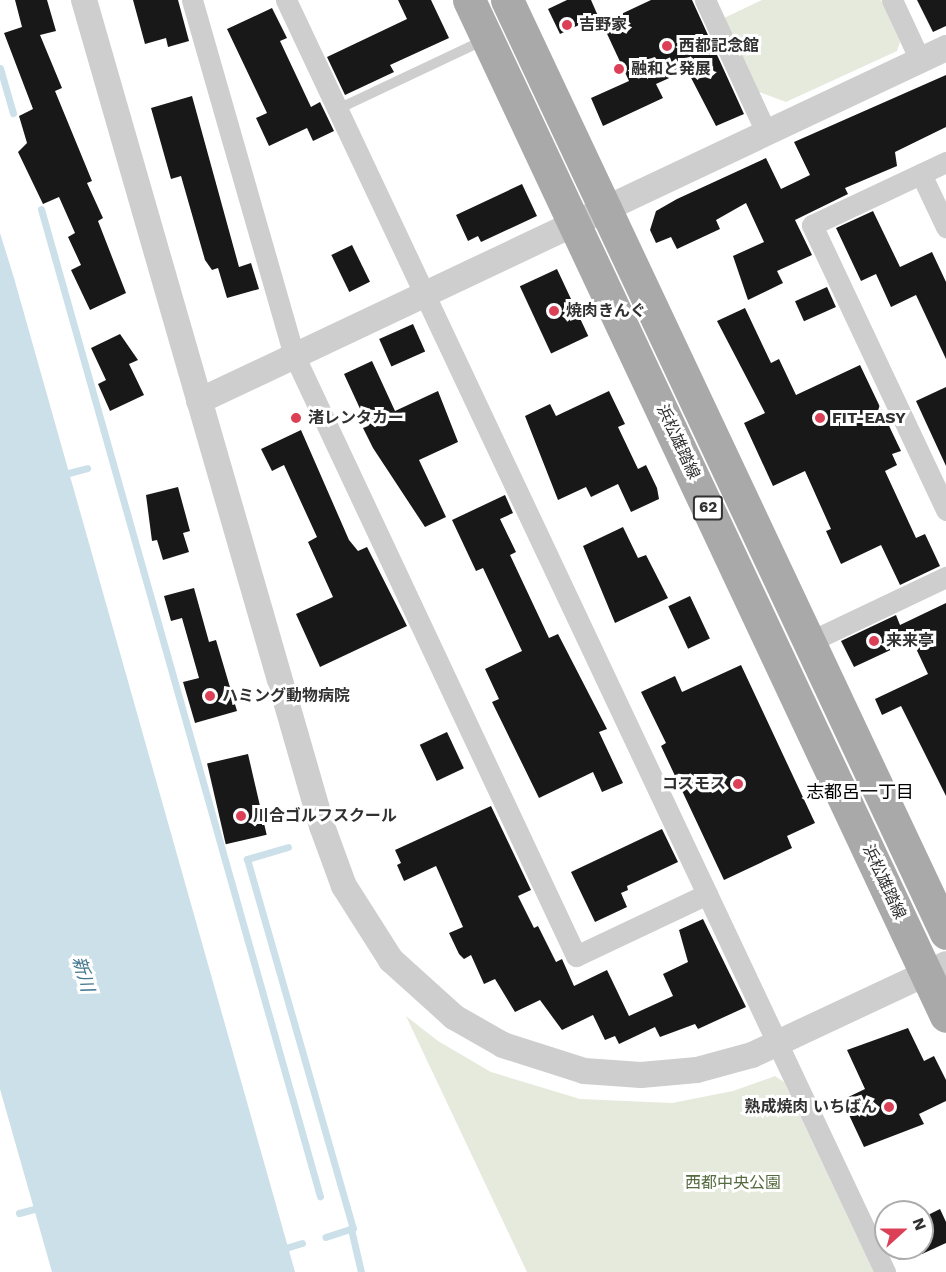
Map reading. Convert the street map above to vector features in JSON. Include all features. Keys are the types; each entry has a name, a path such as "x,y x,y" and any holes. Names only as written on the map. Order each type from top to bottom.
{"main road":[{"name":"浜松雄踏線","path":"469,0 936,969 946,1016"},
{"name":"浜松雄踏線","path":"507,0 946,933"}],"street":[{"path":"84,0 330,851 358,912 398,967 431,1000 478,1032 530,1056 584,1071 641,1075 697,1070 778,1043 936,969"},
{"path":"192,0 294,356 576,956 707,894"},
{"path":"286,0 885,1272"},
{"path":"705,0 766,132"},
{"path":"892,0 920,60"},
{"path":"199,401 574,221 946,48"},
{"path":"946,162 812,225 946,510"},
{"path":"921,174 946,227"},
{"path":"809,642 946,577"}],"lane":[{"path":"338,109 488,38"}],"green space":[{"path":"762,0 881,0 900,42 897,51 786,102 759,92 724,18"},
{"name":"西都中央公園","path":"406,1016 438,1041 491,1072 580,1099 672,1103 733,1091 775,1076 784,1082 874,1272 527,1272"}],"water":[{"name":"新川","path":"0,233 295,1272 52,1272 0,1089"}],"building":[{"path":"15,0 47,0 56,31 40,35 62,88 55,91 92,181 87,183 103,218 98,221 126,293 90,310 71,270 81,265 68,237 75,233 59,197 43,204 18,152 27,143 19,116 33,109 4,33 22,27"},
{"path":"133,0 178,0 189,41 168,47 166,38 145,44"},
{"path":"398,0 431,0 449,38 390,65 394,72 345,95 327,57 407,19"},
{"name":"吉野家","path":"567,0 591,0 598,16 560,34 548,9"},
{"path":"651,0 692,0 744,114 716,126 687,70 656,84 663,98 603,126 591,98 629,81 602,23"},
{"path":"917,0 946,0 946,26 933,32"},
{"path":"272,8 287,38 280,41 311,107 320,102 334,131 313,141 307,128 269,146 256,118 267,113 227,29"},
{"path":"946,75 946,127 895,152 897,166 845,188 848,194 795,220 812,255 777,271 783,283 748,300 733,256 764,242 746,203 716,220 720,229 677,249 671,237 656,243 650,230 656,211 766,158 781,189 810,175 794,142"},
{"path":"192,96 239,267 251,263 259,289 227,298 218,268 212,270 205,260 181,176 171,179 151,108"},
{"path":"522,184 537,216 481,242 478,236 468,241 456,215"},
{"path":"873,211 900,267 932,252 946,282 946,359 916,295 891,307 876,274 861,281 836,228"},
{"path":"352,245 370,282 349,292 331,255"},
{"name":"焼肉きんぐ","path":"557,269 588,336 551,353 520,286"},
{"path":"827,287 836,307 804,321 795,301"},
{"path":"745,308 771,363 779,359 796,395 860,365 901,451 892,454 897,465 885,471 916,538 925,534 940,566 900,585 881,545 841,564 826,531 831,529 805,471 773,486 744,423 765,413 717,321"},
{"path":"413,324 425,351 391,366 379,339"},
{"path":"120,334 138,360 129,364 144,395 110,411 98,384 106,380 91,348"},
{"path":"372,361 395,411 438,391 458,442 419,460 446,517 425,527 373,448 363,428 368,426 344,374"},
{"path":"946,387 946,466 916,401"},
{"path":"609,391 625,424 618,427 638,469 646,465 657,488 659,499 631,512 618,484 591,497 586,487 558,500 525,416 550,404 556,416"},
{"path":"301,430 349,540 358,551 367,547 407,626 320,667 296,614 333,597 308,542 317,537 284,465 272,471 261,449"},
{"path":"178,487 190,531 183,533 189,552 163,560 157,540 152,541 146,495"},
{"path":"505,495 513,513 500,519 516,552 510,555 549,638 558,634 607,729 599,732 623,783 602,792 593,772 539,798 492,702 499,699 485,669 522,651 483,568 476,571 452,520"},
{"path":"623,527 638,558 646,555 668,598 615,623 583,546"},
{"path":"194,588 209,642 216,640 237,711 195,723 183,682 199,678 182,618 171,621 164,596"},
{"path":"690,596 710,639 688,649 668,606"},
{"path":"946,603 946,796 901,706 882,715 875,699 928,674 912,640 854,667 841,641 896,615 900,625"},
{"name":"コスモス","path":"741,665 815,823 787,836 792,848 724,880 661,746 666,743 641,692 675,676 682,692"},
{"path":"447,732 464,768 437,781 420,745"},
{"path":"248,754 267,835 226,844 207,763"},
{"path":"491,806 531,890 518,896 534,928 538,926 556,962 562,959 574,986 607,970 629,1016 673,996 663,974 688,962 679,930 703,919 746,1007 698,1029 695,1024 660,1037 655,1027 619,1044 615,1036 605,1040 593,1015 562,1030 540,1000 515,1012 495,979 484,984 471,955 464,959 459,954 449,933 463,927 436,866 404,881 397,865 401,863 395,850"},
{"path":"662,829 678,862 627,886 628,890 621,893 627,907 595,922 571,872"},
{"name":"熟成焼肉 いちばん","path":"908,1028 924,1061 934,1056 946,1080 946,1101 919,1114 924,1124 864,1147 842,1100 865,1089 847,1050"},
{"path":"940,1209 946,1222 946,1243 934,1248 934,1212"}],"waterway":[{"path":"0,68 13,113"},
{"path":"41,209 320,1196"},
{"path":"61,475 87,468"},
{"path":"288,847 247,859 353,1228 325,1237"},
{"path":"19,1213 42,1207"},
{"path":"351,1229 361,1272"},
{"path":"279,1250 302,1243"}],"place":[{"name":"吉野家","path":"567,25"},
{"name":"西都記念館","path":"667,46"},
{"name":"融和と発展","path":"619,69"},
{"name":"焼肉きんぐ","path":"554,311"},
{"name":"渚レンタカー","path":"296,418"},
{"name":"FIT-EASY","path":"820,418"},
{"name":"来来亭","path":"874,641"},
{"name":"ハミング動物病院","path":"210,696"},
{"name":"コスモス","path":"738,784"},
{"name":"川合ゴルフスクール","path":"241,816"},
{"name":"熟成焼肉 いちばん","path":"889,1107"}],"district":[{"name":"志都呂一丁目","path":"860,792"}]}
